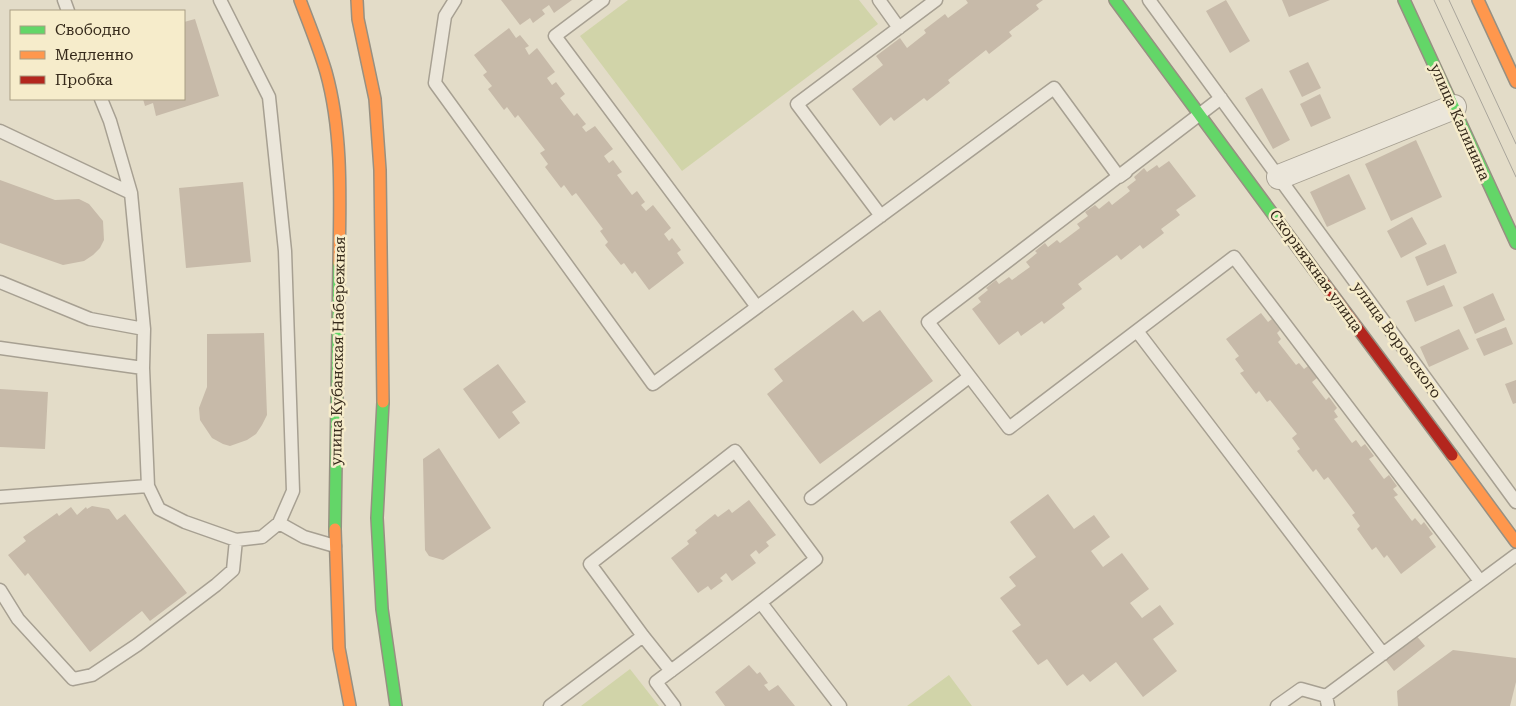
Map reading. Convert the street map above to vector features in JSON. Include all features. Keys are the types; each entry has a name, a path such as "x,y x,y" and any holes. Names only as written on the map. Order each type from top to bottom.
{"main road":[{"name":"улица Кубанская Набережная","path":"300,0 326,72 336,124 340,204 336,546 339,648 350,706"},
{"path":"357,0 358,20 375,98 380,170 383,408 377,518 382,609 396,706"},
{"name":"Скорняжная улица","path":"1115,0 1172,54 1201,114 1516,542"},
{"name":"улица Калинина","path":"1404,0 1516,243"},
{"path":"1478,0 1516,82"}],"street":[{"path":"1279,178 1454,107"}],"lane":[{"path":"101,100 110,121 131,193 144,329 143,368 148,486 159,509 185,522 236,540 262,537 279,523 293,491 285,252 269,97 220,0"},
{"path":"455,0 445,16 435,83 653,384 1054,88 1119,177 1134,166"},
{"path":"603,0 555,36 757,307"},
{"path":"879,0 900,28"},
{"path":"880,216 797,104 936,0"},
{"name":"улица Воровского","path":"1149,0 1172,54 1221,98 1516,502"},
{"path":"1221,98 928,322 1009,428 1234,257 1480,581"},
{"path":"0,131 131,193"},
{"path":"0,282 90,319 144,329"},
{"path":"1136,331 1383,654"},
{"path":"0,348 143,368"},
{"path":"811,498 969,377"},
{"path":"671,671 590,564 735,451 816,559 761,603 671,671 656,682 674,706"},
{"path":"0,497 148,486"},
{"path":"279,523 304,537 336,546"},
{"path":"0,590 18,619 73,678 92,675 137,646 233,570 236,540"},
{"path":"1277,706 1300,689 1327,701 1383,654 1516,555"},
{"path":"761,603 840,706"},
{"path":"550,706 643,636"}],"green space":[{"path":"628,0 859,0 878,24 682,171 580,36"},
{"path":"630,669 659,706 581,706"},
{"path":"949,675 972,706 907,706"}],"building":[{"path":"501,0 572,0 554,13 549,5 542,10 545,14 533,23 530,18 520,25"},
{"path":"966,0 1043,0 1036,5 1039,9 1009,32 1012,36 989,54 986,50 948,80 950,83 927,101 924,98 894,121 891,117 880,126 852,89 883,65 876,56 900,38 907,48 926,33 924,30 945,14 948,18 968,3"},
{"path":"1226,0 1250,41 1230,53 1206,11"},
{"path":"1282,0 1330,0 1289,17"},
{"path":"195,19 219,96 156,116 153,103 145,106 143,100 185,100 185,22"},
{"path":"509,28 516,38 520,35 529,46 525,48 529,55 537,48 555,72 547,78 552,85 556,82 565,94 560,98 574,116 577,113 586,124 582,127 586,132 595,126 613,149 604,156 609,163 613,160 622,172 617,175 632,195 637,191 645,202 641,205 646,211 653,205 671,228 664,234 669,241 672,238 681,250 677,253 684,263 649,290 635,271 632,274 624,263 621,265 605,245 608,242 600,231 603,229 576,193 572,196 564,185 561,188 545,167 548,164 540,153 545,150 518,115 515,118 507,107 504,110 488,89 492,86 483,75 487,72 474,55"},
{"path":"1308,62 1321,88 1302,97 1289,71"},
{"path":"1262,88 1290,140 1273,149 1245,98"},
{"path":"1320,94 1331,118 1311,127 1300,104"},
{"path":"1416,140 1442,197 1391,221 1365,164"},
{"path":"1169,161 1196,196 1176,210 1180,215 1161,229 1164,233 1143,249 1140,245 1121,260 1117,255 1078,284 1082,289 1062,304 1065,308 1044,324 1042,321 1021,336 1018,331 999,345 972,309 981,302 978,298 988,290 986,288 996,280 999,284 1009,277 1012,280 1030,267 1026,262 1037,253 1035,251 1045,243 1048,247 1057,240 1060,243 1080,228 1077,224 1088,216 1085,212 1095,205 1099,209 1109,201 1112,205 1130,191 1127,187 1136,180 1134,177 1144,168 1147,172 1157,165 1159,168"},
{"path":"1349,174 1366,209 1327,227 1310,192"},
{"path":"0,180 55,200 79,199 89,204 103,221 104,240 100,248 84,261 63,265 0,243"},
{"path":"243,182 251,262 186,268 179,188"},
{"path":"1412,217 1427,244 1401,258 1387,231"},
{"path":"1445,244 1457,273 1427,286 1415,257"},
{"path":"1444,285 1453,306 1415,322 1406,301"},
{"path":"1493,293 1505,320 1475,334 1463,307"},
{"path":"853,310 863,322 880,310 933,381 820,464 767,394 783,381 774,369"},
{"path":"1261,313 1268,322 1272,319 1280,330 1277,333 1281,339 1278,342 1296,365 1299,363 1304,369 1308,366 1317,378 1312,382 1326,400 1329,397 1337,408 1334,411 1338,417 1334,419 1352,443 1356,440 1361,447 1365,444 1374,456 1369,459 1384,479 1389,475 1397,486 1393,489 1398,495 1394,497 1412,521 1415,518 1421,525 1424,522 1433,534 1429,537 1436,547 1401,574 1387,555 1384,558 1376,547 1372,550 1357,529 1360,526 1352,515 1355,513 1328,477 1324,480 1316,469 1313,472 1297,451 1300,449 1292,438 1297,434 1270,400 1267,402 1259,391 1256,394 1240,373 1244,371 1235,359 1239,356 1226,339"},
{"path":"1506,327 1513,344 1484,356 1476,339"},
{"path":"1459,329 1469,349 1429,367 1420,347"},
{"path":"264,333 267,415 256,434 247,440 230,446 223,444 212,438 200,420 199,408 207,387 207,334"},
{"path":"498,364 526,402 512,412 520,423 499,439 463,389"},
{"path":"1516,380 1516,403 1513,404 1505,384"},
{"path":"0,389 48,392 45,449 0,447"},
{"path":"439,448 491,528 443,560 429,556 425,550 423,459"},
{"path":"1048,494 1074,529 1094,515 1110,537 1091,551 1103,567 1122,553 1149,589 1130,603 1142,618 1160,605 1174,624 1153,639 1177,671 1143,697 1116,662 1090,682 1083,674 1067,686 1047,659 1038,665 1012,631 1021,625 1000,598 1016,586 1009,577 1036,557 1010,522"},
{"path":"749,500 776,535 766,542 769,546 759,554 756,550 750,555 756,563 732,581 726,573 720,578 723,581 711,590 708,586 698,593 671,558 689,544 687,541 697,533 695,530 715,514 718,517 729,509 732,513"},
{"path":"92,506 109,509 117,520 125,514 187,593 150,621 142,611 90,652 28,573 25,576 8,555 26,541 23,537 57,513 59,516 71,507 77,515 86,507 87,509"},
{"path":"1415,634 1425,646 1394,671 1384,658"},
{"path":"1453,650 1516,658 1516,682 1510,706 1398,706 1397,691"},
{"path":"749,665 757,674 760,672 768,683 764,685 769,691 778,685 795,706 725,706 715,692"}],"tram line":[{"path":"1434,0 1516,177"},
{"path":"1449,0 1516,144"}],"traffic: fast":[{"path":"1115,0 1306,259"},
{"path":"1404,0 1516,243"},
{"path":"335,529 339,263"},
{"path":"383,402 377,518 382,609 396,706"}],"traffic: slow":[{"path":"300,0 326,72 335,119 339,167 339,263"},
{"path":"357,0 358,19 375,99 380,170 383,402"},
{"path":"1478,0 1516,82"},
{"path":"1452,455 1516,542"},
{"path":"335,529 339,648 350,706"}],"traffic: jam":[{"path":"1306,259 1452,455"}]}
